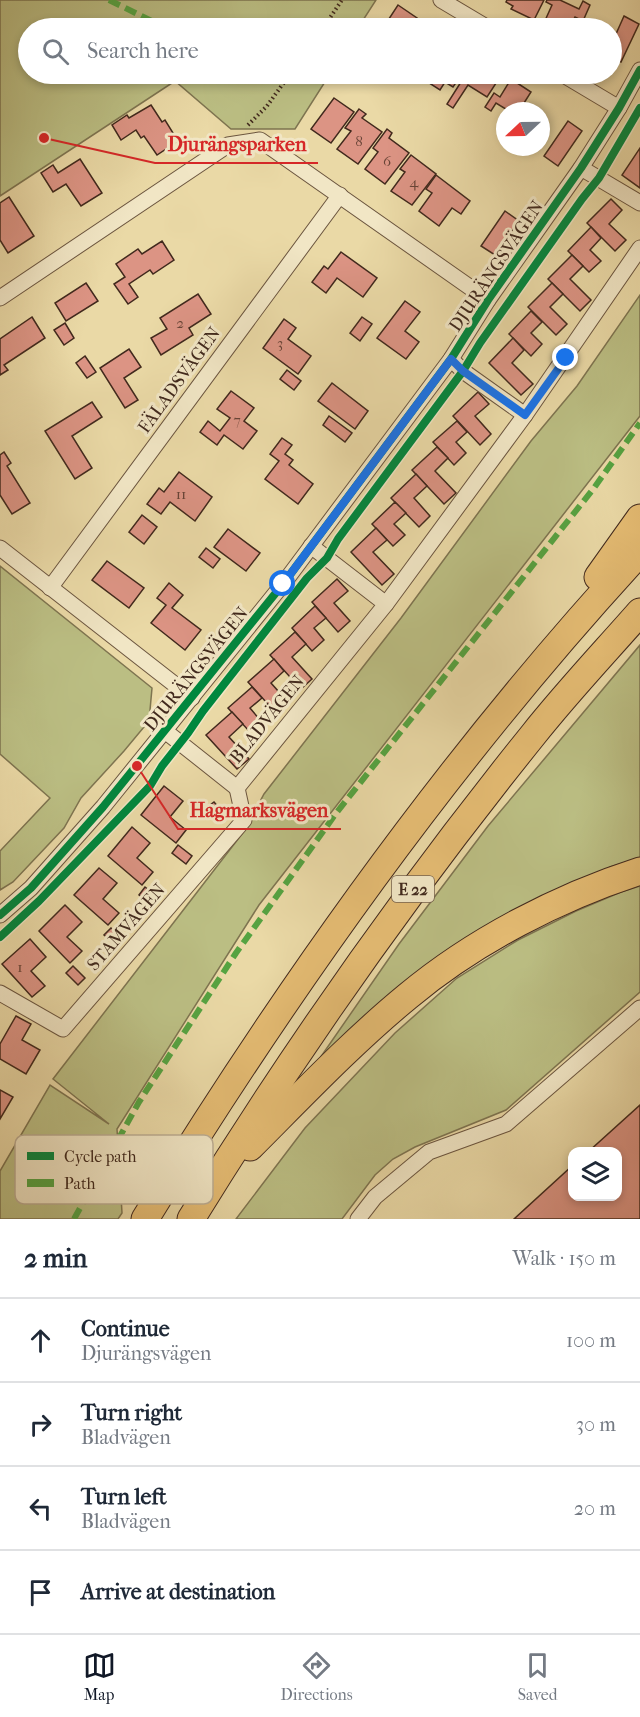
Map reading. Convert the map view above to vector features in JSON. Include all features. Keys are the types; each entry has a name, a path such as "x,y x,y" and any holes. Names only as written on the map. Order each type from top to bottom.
{"highway":[{"path":"503,710 640,518"},
{"name":"E 22","path":"197,1135 291,994 395,849 503,710 640,552"},
{"name":"E 22","path":"213,1183 324,1014 418,882 535,733 640,612"},
{"path":"213,1184 360,1037 409,994 504,931 558,903 640,871"},
{"name":"E 22","path":"145,1219 154,1204"},
{"name":"E 22","path":"191,1219 200,1204"}],"street":[{"path":"441,0 471,18"},
{"name":"DJURÄNGSVÄGEN","path":"0,915 31,888 103,807 311,546 451,359 488,300 580,168 619,108 640,70"},
{"path":"579,84 619,108"},
{"path":"0,298 228,145 260,140 488,300"},
{"path":"580,168 640,203"},
{"name":"FÄLADSVÄGEN","path":"50,588 340,195"},
{"name":"BLADVÄGEN","path":"165,731 237,788 386,604 525,415 640,248"},
{"path":"451,359 463,371 525,415"},
{"path":"311,546 386,604"},
{"path":"0,548 192,698"},
{"name":"STAMVÄGEN","path":"0,993 63,1029 244,820 237,788"},
{"path":"358,1219 375,1197 429,1152 506,1124 640,1008"}],"path":[{"path":"330,18 342,0"},
{"path":"228,145 267,106 283,84"}],"green space":[{"path":"0,0 376,0 364,18 18,18 18,84 170,84 0,196"},
{"path":"178,84 324,84 295,129 231,129"},
{"path":"640,295 640,416 259,905 117,1129 117,1135 21,1135 50,1085 109,1124 53,1079 245,830 264,794 401,618 531,441 577,386"},
{"path":"0,566 152,688 149,721 81,798 64,828 13,882 0,890 0,851 50,798 0,754"},
{"path":"640,645 640,858 610,867 320,1058 399,944 488,826"},
{"path":"640,886 640,992 506,1110 415,1147 393,1159 375,1175 342,1219 236,1219 305,1128 395,1033 457,978 518,940 576,911"},
{"path":"15,1145 15,1204 121,1204 122,1213 118,1219 0,1219 0,1171"}],"building":[{"path":"507,0 544,0 535,18 530,18 511,9 513,6 506,2"},
{"path":"547,0 560,0 579,9 583,1 590,5 584,18 546,18 552,5 546,2"},
{"path":"398,5 417,18 390,18"},
{"path":"624,16 639,24 622,60"},
{"path":"431,84 444,84 440,90"},
{"path":"460,84 495,84 487,97 468,85 453,108 447,104"},
{"path":"508,84 519,84 531,92 525,102 496,102 491,111 485,107 494,93 500,97"},
{"path":"334,98 354,112 331,143 311,129"},
{"path":"151,105 162,122 165,120 178,141 157,155 144,136 141,138 136,130 121,140 112,125 127,115 129,118"},
{"path":"359,109 366,114 362,118 382,132 358,164 337,149 351,131 345,128"},
{"path":"568,121 582,131 558,166 544,156 550,156 550,147"},
{"path":"387,129 392,133 389,138 409,153 385,184 365,169 378,152 373,148"},
{"path":"640,148 640,188 622,175"},
{"path":"411,155 436,174 412,205 391,191 405,172 400,169"},
{"path":"80,159 102,193 81,206 66,184 53,192 41,173 53,165 58,173"},
{"path":"436,175 470,201 461,214 452,208 439,226 419,211 432,193 426,189"},
{"path":"9,197 34,236 8,253 0,240 0,203"},
{"path":"611,199 622,210 609,224 626,240 615,251 587,223"},
{"path":"505,211 519,221 495,255 481,246"},
{"path":"591,227 601,238 590,250 601,261 589,272 568,251"},
{"path":"162,241 174,260 153,274 150,270 129,284 138,297 128,304 114,284 125,277 116,264 138,249 142,254"},
{"path":"341,252 377,278 363,297 337,278 326,293 312,282 324,266 328,269"},
{"path":"572,255 583,266 570,279 591,300 580,311 548,279"},
{"path":"86,283 98,301 66,321 55,303"},
{"path":"552,283 563,294 550,307 567,324 556,335 528,307"},
{"path":"198,294 211,314 189,328 193,335 161,355 151,338 167,329 160,318"},
{"path":"405,301 420,312 405,331 419,342 406,359 377,338"},
{"path":"531,311 542,322 531,333 542,344 531,356 509,334"},
{"path":"32,317 45,338 4,365 8,370 0,375 0,339"},
{"path":"362,317 372,324 360,341 350,333"},
{"path":"284,319 296,328 288,339 311,356 298,374 263,348"},
{"path":"65,323 74,338 64,345 54,330"},
{"path":"513,338 524,350 512,363 533,384 521,395 489,363"},
{"path":"129,349 141,367 124,378 138,400 125,408 100,368"},
{"path":"85,356 96,372 87,378 76,363"},
{"path":"287,370 301,381 294,390 280,379"},
{"path":"332,383 368,411 355,429 318,401"},
{"path":"231,391 254,408 244,421 257,431 243,449 224,435 217,445 200,432 208,421 220,431 230,418 217,409"},
{"path":"478,392 489,404 475,416 491,434 480,445 453,416"},
{"path":"92,402 102,417 72,436 92,468 75,479 45,431"},
{"path":"329,416 352,433 345,442 323,425"},
{"path":"457,421 467,432 456,442 466,453 454,465 433,442"},
{"path":"282,438 292,445 285,454 293,460 289,465 313,484 298,504 265,479 279,461 270,454"},
{"path":"437,447 448,458 435,471 456,493 444,504 412,470"},
{"path":"4,452 11,463 7,466 30,503 12,514 0,495 0,455"},
{"path":"179,472 212,497 195,521 170,502 161,514 147,504 159,488 164,492"},
{"path":"416,474 427,486 414,498 430,516 419,527 391,498"},
{"path":"395,502 406,513 394,524 405,535 393,546 372,524"},
{"path":"142,515 157,527 144,544 129,532"},
{"path":"376,528 387,540 373,552 394,574 382,585 351,552"},
{"path":"228,529 260,553 246,571 214,547"},
{"path":"206,548 220,559 213,568 199,557"},
{"path":"107,561 144,588 129,608 92,580"},
{"path":"337,579 348,591 334,603 350,621 338,632 312,602"},
{"path":"169,583 183,595 172,608 201,630 185,650 151,623 166,605 157,598"},
{"path":"315,606 326,618 314,628 324,640 312,651 292,628"},
{"path":"295,632 306,644 292,657 312,679 301,689 270,655"},
{"path":"274,659 284,671 271,683 287,701 275,712 248,682"},
{"path":"252,687 262,698 250,708 260,720 249,731 228,708"},
{"path":"232,712 243,724 229,737 249,759 237,769 206,735"},
{"path":"164,786 183,801 170,817 186,830 176,843 141,815"},
{"path":"214,802 225,815 218,821 206,808"},
{"path":"132,827 150,843 137,858 153,872 142,885 108,856"},
{"path":"178,845 192,856 186,864 172,853"},
{"path":"99,868 117,883 103,899 119,913 108,925 74,895"},
{"path":"145,887 159,898 152,906 139,895"},
{"path":"65,905 82,922 67,937 82,951 70,963 39,931"},
{"path":"111,928 124,939 117,946 104,935"},
{"path":"30,939 46,957 31,971 45,986 32,997 2,964"},
{"path":"73,966 85,978 78,985 66,973"},
{"path":"16,1016 31,1024 22,1040 40,1050 26,1074 0,1059 0,1044"},
{"path":"0,1090 13,1097 0,1119"},
{"path":"640,1105 640,1219 514,1219 568,1170 568,1201 622,1201 622,1147 594,1147"}],"marked path":[{"path":"109,0 146,18"},
{"path":"121,1135 139,1102 236,953 337,812 594,488 640,423"},
{"path":"74,1219 82,1204"}],"cycle path":[{"path":"0,915 31,888 103,807 283,584 451,359 488,300 581,168 640,70"},
{"path":"0,937 39,901 150,786 203,711 307,578 327,558 338,539 463,371 480,343 599,178 640,108"}],"place":[{"name":"Djurängsparken","path":"44,138"},
{"name":"Hagmarksvägen","path":"137,766"}],"route":[{"path":"283,584 451,359 463,371 525,415 566,358"}]}
